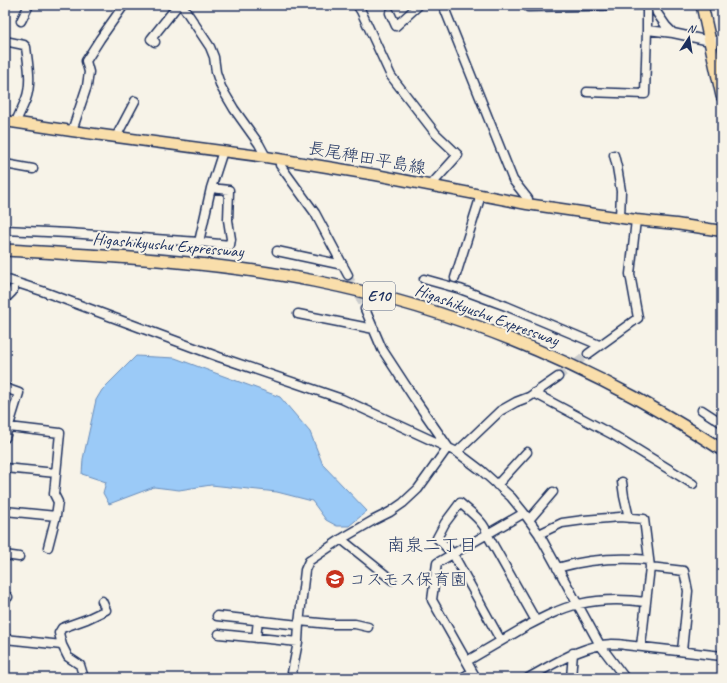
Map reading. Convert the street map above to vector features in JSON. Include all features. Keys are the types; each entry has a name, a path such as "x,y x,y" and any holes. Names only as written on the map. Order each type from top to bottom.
{"highway":[{"path":"702,5 722,96"},
{"name":"Higashikyushu Expressway","path":"5,250 170,261 244,269 314,281 412,305 460,320 550,356 604,381 659,411 722,450"}],"main road":[{"name":"長尾稗田平島線","path":"5,120 72,131 280,159 431,185 527,204 722,231"}],"street":[{"path":"21,21 29,5"},
{"path":"72,131 88,86 89,72 86,61 124,5"},
{"path":"151,39 178,5"},
{"path":"182,5 210,47 214,57 216,72 221,87 266,157"},
{"path":"357,5 390,76 436,134 458,155 431,185"},
{"path":"390,13 396,26 419,5"},
{"path":"443,5 513,180 528,199 527,204"},
{"path":"528,7 640,5"},
{"path":"588,92 645,94 647,30 646,5"},
{"path":"655,5 657,13 673,33"},
{"path":"647,30 673,33 710,41 722,40"},
{"path":"5,41 24,45 26,47 29,84 26,98 16,122"},
{"path":"116,137 135,101"},
{"path":"199,242 212,188 223,152"},
{"path":"614,155 621,191 620,218"},
{"path":"280,159 280,165 315,213 348,275"},
{"path":"5,164 33,169"},
{"path":"5,230 230,245 231,239 228,220 229,190 212,188"},
{"path":"455,278 481,195"},
{"path":"588,354 638,318 630,274 636,220"},
{"path":"277,251 343,265"},
{"path":"5,279 42,291 219,358 342,399 457,452 482,471 511,498 527,517 539,534 600,645 624,678"},
{"path":"424,279 460,289 506,306 599,345"},
{"path":"5,299 12,292 16,282"},
{"path":"366,309 382,349 448,447"},
{"path":"298,314 374,329"},
{"path":"457,452 500,411 534,394 558,376"},
{"path":"5,388 18,393 5,438"},
{"path":"534,394 615,436 693,484"},
{"path":"702,410 722,423"},
{"path":"9,427 60,433 54,494 58,502 48,547"},
{"path":"291,678 298,642 299,623 309,561 341,539 390,512 403,503 418,488 448,447"},
{"path":"497,485 526,452"},
{"path":"5,468 56,473"},
{"path":"622,482 629,518"},
{"path":"462,678 474,675 432,600 437,563 487,534 527,517 553,492"},
{"path":"501,641 453,554 437,538 445,523 460,503 474,515 487,530 487,534 536,621"},
{"path":"5,511 56,516"},
{"path":"539,534 562,523 620,517 644,519 650,564 641,646"},
{"path":"341,539 392,580"},
{"path":"5,555 19,557"},
{"path":"558,568 588,561 631,558 650,564 684,571 688,591 682,651"},
{"path":"467,661 536,621 577,604 613,599 646,602"},
{"path":"84,678 80,665 68,657 62,645 60,633 62,628 87,620 106,610 102,601"},
{"path":"217,616 299,623 355,624 368,627"},
{"path":"256,638 258,620"},
{"path":"219,634 298,642"},
{"path":"5,639 62,645"},
{"path":"528,678 573,653 600,645 612,644 641,646 722,656"},
{"path":"571,678 573,653"}],"water":[{"path":"136,356 175,358 280,397 310,432 323,465 367,511 349,526 337,526 326,520 312,501 277,492 211,485 179,490 154,487 109,504 103,493 106,482 82,474 83,459 96,400 102,390"}],"tunnel":[{"path":"348,275 365,309"},
{"path":"558,377 588,354"}],"place":[{"name":"コスモス保育園","path":"335,579"}],"district":[{"name":"南泉二丁目","path":"432,545"}]}
